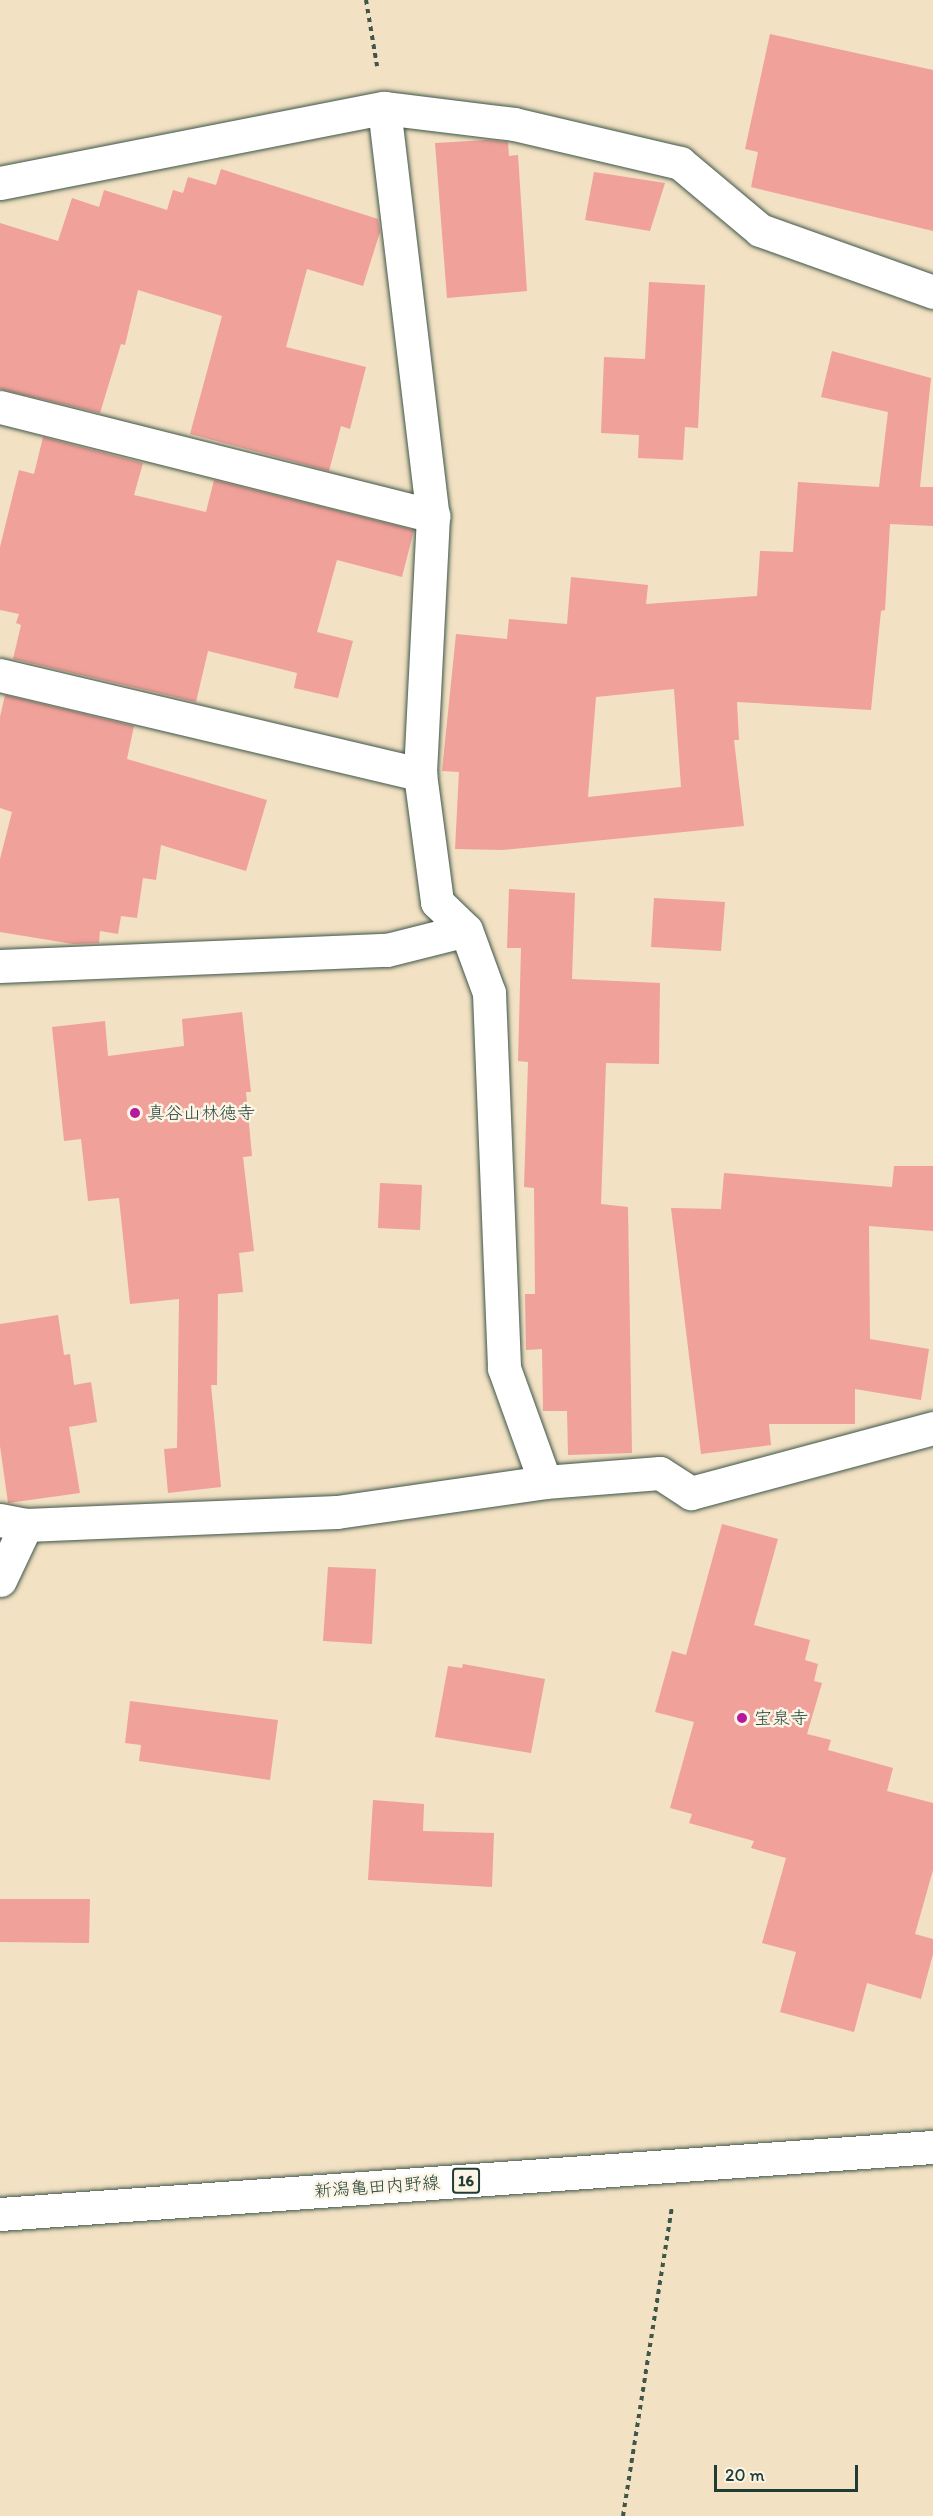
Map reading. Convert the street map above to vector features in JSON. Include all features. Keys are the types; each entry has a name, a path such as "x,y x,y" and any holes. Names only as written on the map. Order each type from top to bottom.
{"street":[{"path":"0,183 384,108 514,124 680,162 760,231 933,292"},
{"path":"384,108 433,516 420,774 437,902 466,930 489,993 504,1368 544,1482"},
{"path":"0,407 433,516"},
{"path":"0,675 420,774"},
{"path":"0,966 387,950 466,930"},
{"path":"0,1580 13,1522 337,1512 544,1482 660,1473 691,1494 933,1428"},
{"name":"新潟亀田内野線","path":"0,2214 933,2147"}],"path":[{"path":"366,0 384,108"},
{"path":"622,2516 678,2165"}],"building":[{"path":"770,34 933,70 933,231 751,187 758,152 745,149"},
{"path":"487,140 508,142 509,156 518,155 527,291 447,298 435,143"},
{"path":"221,169 378,219 380,232 363,286 307,269 286,347 366,367 350,429 341,426 329,471 190,434 222,316 138,290 125,345 121,344 100,413 0,389 0,223 58,241 72,198 99,207 104,190 167,210 173,190 183,193 188,177 216,185"},
{"path":"594,172 665,183 650,231 585,220"},
{"path":"649,282 705,285 698,428 685,427 683,460 638,458 639,435 601,433 604,357 645,359"},
{"path":"832,351 931,378 920,487 933,487 933,526 890,524 885,610 881,611 871,710 737,702 739,740 734,740 744,826 503,850 455,849 459,772 442,771 456,634 507,639 509,619 567,624 571,577 648,585 646,604 757,596 760,551 793,552 798,482 879,487 888,412 821,397","holes":["674,689 681,787 588,797 596,697"]},
{"path":"43,437 143,463 134,495 206,512 214,480 414,530 402,577 337,560 317,632 353,641 338,698 294,688 297,673 208,651 196,702 13,659 21,625 16,623 19,614 0,610 0,547 19,470 34,474"},
{"path":"5,695 134,726 127,759 267,800 246,871 161,845 156,880 143,878 137,918 121,916 118,934 100,931 99,943 73,944 0,932 0,859 12,812 0,808 0,717"},
{"path":"509,889 575,893 572,979 660,983 659,1064 606,1063 601,1204 628,1207 632,1453 568,1455 567,1411 543,1411 542,1349 526,1350 525,1294 535,1294 534,1188 524,1187 528,1062 518,1061 521,948 507,948"},
{"path":"654,898 725,902 721,951 651,947"},
{"path":"242,1012 251,1092 246,1092 252,1156 243,1157 254,1251 239,1253 243,1292 218,1294 217,1385 211,1385 221,1487 168,1493 164,1449 177,1448 179,1299 130,1304 119,1198 88,1201 81,1139 64,1141 52,1027 105,1021 108,1056 184,1046 182,1019"},
{"path":"894,1166 933,1166 933,1231 869,1226 870,1339 929,1349 921,1400 855,1389 855,1424 769,1424 771,1445 701,1454 671,1208 721,1209 724,1173 892,1187"},
{"path":"380,1183 422,1185 420,1230 378,1228"},
{"path":"58,1315 64,1355 70,1354 74,1385 91,1382 97,1422 69,1427 80,1493 8,1503 0,1446 0,1324"},
{"path":"722,1524 778,1539 754,1625 810,1640 805,1660 818,1664 814,1681 822,1683 807,1734 831,1740 828,1750 893,1768 887,1791 933,1803 933,1870 915,1934 933,1939 933,1954 921,1999 867,1983 854,2032 780,2012 796,1952 762,1943 786,1858 751,1848 754,1841 689,1823 692,1814 670,1808 694,1722 655,1712 672,1651 686,1655"},
{"path":"328,1567 376,1569 372,1644 323,1641"},
{"path":"463,1664 545,1679 531,1753 435,1737 448,1666 462,1668"},
{"path":"130,1701 278,1720 270,1780 139,1761 141,1745 125,1743"},
{"path":"373,1800 424,1804 423,1831 494,1833 492,1887 368,1880"},
{"path":"0,1899 90,1899 89,1943 0,1942"}],"place":[{"name":"真谷山林徳寺","path":"135,1113"},
{"name":"宝泉寺","path":"742,1718"}]}
